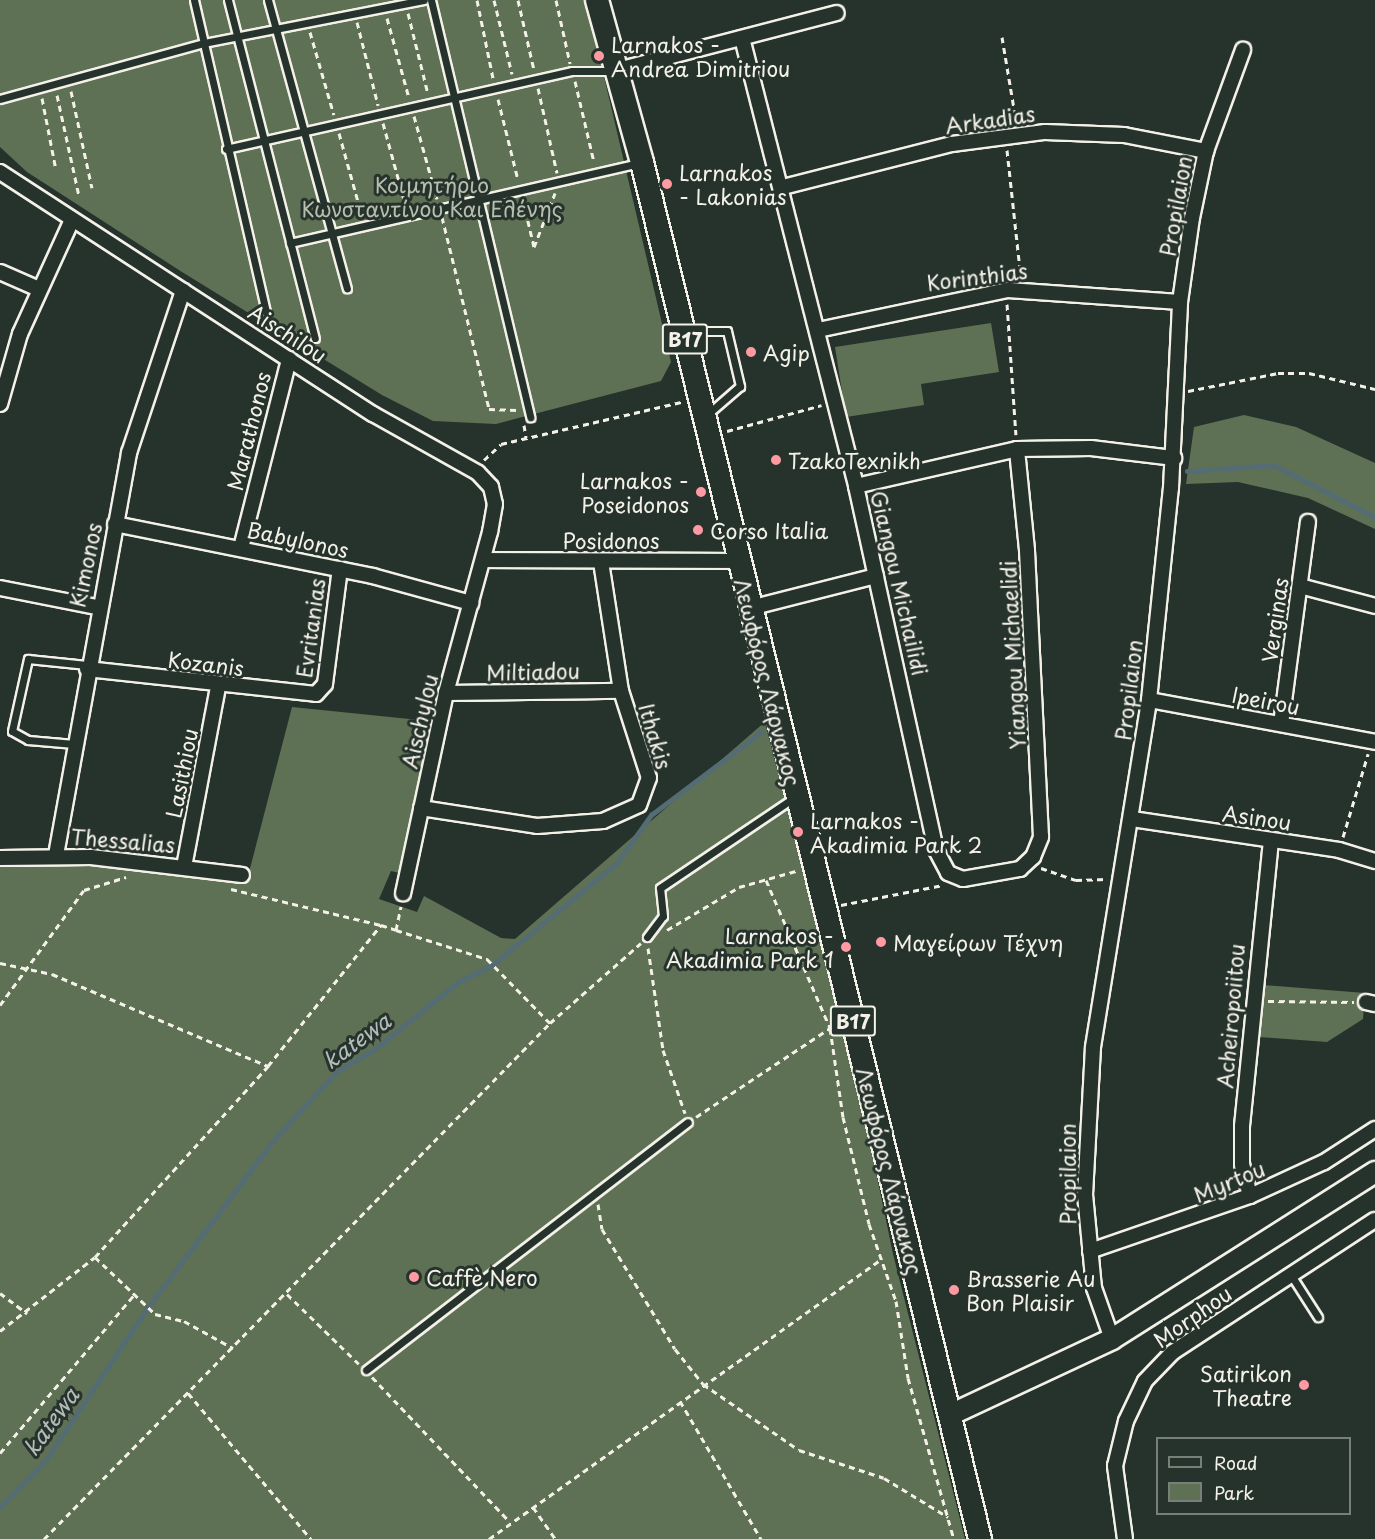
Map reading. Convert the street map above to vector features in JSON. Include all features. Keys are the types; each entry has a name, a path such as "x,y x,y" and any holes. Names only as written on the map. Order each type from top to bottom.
{"main road":[{"name":"Λεωφόρος Λάρνακος","path":"597,0 614,71 642,162 737,561 980,1539"}],"street":[{"path":"614,71 837,13"},
{"name":"Giangou Michailidi","path":"742,38 783,188 836,401 936,850 955,878"},
{"name":"Propilaion","path":"1112,1339 1098,1305 1085,1195 1093,1047 1132,819 1149,700 1174,458 1180,302 1206,152 1243,50"},
{"name":"Arkadias","path":"783,188 1012,136 1124,135 1206,152"},
{"name":"Aischilou","path":"0,172 404,433 478,473 491,487 495,504 484,560"},
{"path":"0,404 39,289 72,220"},
{"path":"0,272 39,289"},
{"name":"Korinthias","path":"818,330 1006,291 1023,290 1180,302"},
{"name":"Kimonos","path":"56,855 97,607 115,524 146,396 183,291"},
{"name":"Marathonos","path":"241,548 289,359"},
{"path":"856,486 1017,448 1091,448 1174,458"},
{"name":"Yiangou Michaelidi","path":"1017,448 1042,825 1030,861"},
{"name":"Verginas","path":"1281,724 1308,522"},
{"name":"Babylonos","path":"115,524 340,569 471,603"},
{"name":"Posidonos","path":"484,560 737,561"},
{"name":"Aischylou","path":"403,893 446,693 484,560"},
{"name":"Ithakis","path":"421,808 537,826 603,821 631,813 644,796 649,778 621,691 601,562"},
{"name":"Evritanias","path":"321,692 340,569"},
{"path":"750,608 876,576"},
{"path":"1300,586 1375,606"},
{"path":"0,588 97,607"},
{"name":"Kozanis","path":"87,667 218,687 321,692"},
{"name":"Lasithiou","path":"184,867 218,687"},
{"name":"Miltiadou","path":"446,693 621,691"},
{"name":"Ipeirou","path":"1149,700 1373,741"},
{"name":"Asinou","path":"1132,819 1339,850 1375,861"},
{"name":"Acheiropoiitou","path":"1250,1196 1241,1154 1251,1001 1271,840"},
{"name":"Thessalias","path":"0,858 56,855 242,875"},
{"path":"955,878 1011,873 1030,861"},
{"name":"Myrtou","path":"1090,1251 1250,1196 1324,1162 1375,1129"},
{"path":"950,1415 1112,1339 1375,1172"},
{"name":"Morphou","path":"1125,1539 1115,1466 1126,1421 1145,1381 1173,1352 1375,1220"}],"lane":[{"path":"194,0 226,149 266,312"},
{"path":"228,0 315,338"},
{"path":"268,0 347,288"},
{"path":"0,99 204,44 424,0"},
{"path":"431,0 530,417"},
{"path":"226,149 412,109 572,71 614,71"},
{"path":"290,243 480,202 642,162"},
{"path":"683,331 727,331 740,386 703,417"},
{"path":"74,744 28,740 12,731 28,659 87,667"},
{"path":"647,937 663,916 660,888 797,796"},
{"path":"366,1370 597,1196 688,1122"},
{"path":"1291,1275 1318,1317"}],"path":[{"path":"477,0 534,247 559,182 518,0"},
{"path":"494,0 514,85"},
{"path":"556,0 597,174"},
{"path":"406,3 430,104"},
{"path":"384,8 440,211 489,409 519,410 526,438"},
{"path":"1002,37 1023,290"},
{"path":"69,80 92,188"},
{"path":"55,84 79,196"},
{"path":"40,88 56,170"},
{"path":"1006,291 1017,448"},
{"path":"1178,393 1278,373 1309,373 1375,389"},
{"path":"478,473 492,448 526,438 836,401"},
{"path":"1339,850 1373,741"},
{"path":"1030,861 1076,880 1121,879"},
{"path":"44,1539 232,1347 288,1294 550,1023 647,937 658,936 739,886 801,870"},
{"path":"0,1005 84,890 132,876"},
{"path":"837,906 937,890 955,878"},
{"path":"766,880 830,1028 843,1117 880,1260 896,1301 908,1378 950,1518 954,1539"},
{"path":"221,887 381,925 487,959 500,967 550,1023"},
{"path":"396,930 403,893"},
{"path":"0,1331 95,1257 268,1066 381,925"},
{"path":"647,937 648,981 663,1050 688,1122 830,1028"},
{"path":"0,963 28,967 268,1066"},
{"path":"1251,1001 1370,1003"},
{"path":"597,1196 602,1228 675,1349 703,1384 799,1450 884,1478 950,1518"},
{"path":"95,1257 133,1296 155,1314 184,1321 232,1347"},
{"path":"489,1539 509,1521 533,1507 680,1400 880,1260"},
{"path":"0,1293 27,1312"},
{"path":"288,1294 366,1370 509,1521"},
{"path":"0,1453 133,1296"},
{"path":"188,1393 311,1539"},
{"path":"680,1400 761,1539"},
{"path":"533,1507 555,1539"}],"green space":[{"name":"Κοιμητήριο Κωνσταντίνου Και Ελένης","path":"0,0 586,0 671,362 661,381 496,424 433,421 382,395 182,272 27,172 0,147"},
{"path":"991,323 999,372 921,384 924,405 846,417 835,347"},
{"path":"1244,415 1296,427 1375,463 1375,529 1308,498 1238,482 1186,484 1194,427"},
{"path":"292,707 439,722 404,874 391,871 379,899 417,912 424,896 501,938 515,939 765,722 857,1080 893,1254 965,1539 0,1539 0,866 89,862 247,880"},
{"path":"1263,985 1365,993 1363,1019 1327,1042 1259,1037"}],"waterway":[{"name":"katewa","path":"1187,471 1274,465 1375,517"},
{"name":"katewa","path":"0,1507 46,1460 146,1310 273,1141 335,1073 375,1049 458,982 491,966 617,863 651,815 761,732"}],"place":[{"name":"Larnakos - Andrea Dimitriou","path":"599,56"},
{"name":"Larnakos - Lakonias","path":"667,184"},
{"name":"Agip","path":"751,352"},
{"name":"TzakoTexnikh","path":"776,460"},
{"name":"Larnakos - Poseidonos","path":"701,492"},
{"name":"Corso Italia","path":"698,530"},
{"name":"Larnakos - Akadimia Park 2","path":"798,832"},
{"name":"Μαγείρων Τέχνη","path":"881,942"},
{"name":"Larnakos - Akadimia Park 1","path":"846,947"},
{"name":"Caffè Nero","path":"414,1277"},
{"name":"Brasserie Au Bon Plaisir","path":"954,1290"},
{"name":"Satirikon Theatre","path":"1304,1385"}]}
